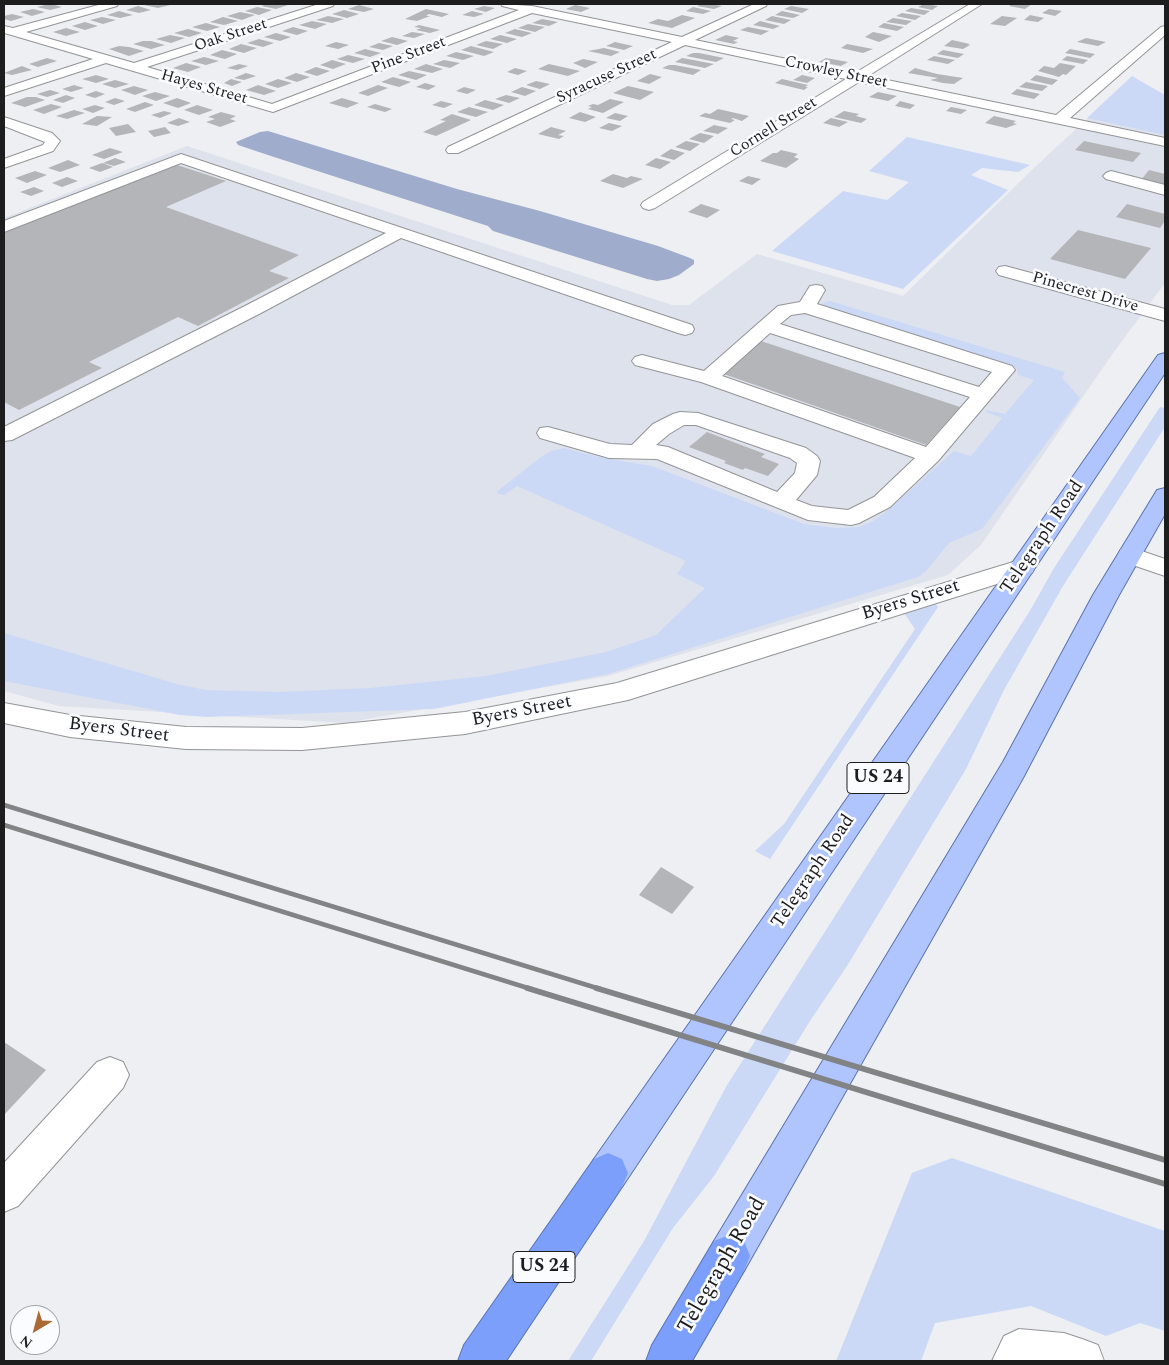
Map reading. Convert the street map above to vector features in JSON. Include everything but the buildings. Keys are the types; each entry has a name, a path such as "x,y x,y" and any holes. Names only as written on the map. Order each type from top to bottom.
{"highway":[{"name":"Telegraph Road","path":"480,1361 608,1173"},
{"name":"Telegraph Road","path":"668,1361 729,1256"}],"main road":[{"name":"Telegraph Road","path":"608,1173 1023,567 1157,387 1165,359"},
{"name":"Telegraph Road","path":"729,1256 1013,770 1088,628 1165,494"}],"street":[{"path":"7,32 113,4"},
{"name":"Oak Street","path":"134,67 329,4"},
{"name":"Crowley Street","path":"506,4 1165,142"},
{"name":"Pine Street","path":"273,108 545,4"},
{"name":"Syracuse Street","path":"453,150 762,4"},
{"name":"Cornell Street","path":"649,205 977,4"},
{"path":"1060,120 1165,29"},
{"path":"7,32 106,59"},
{"path":"4,92 106,59"},
{"name":"Hayes Street","path":"106,59 273,108"},
{"path":"4,121 47,136 53,141 48,148 4,164"},
{"path":"4,227 181,158 686,329"},
{"path":"1111,176 1165,190"},
{"path":"4,435 252,310 400,232"},
{"name":"Pinecrest Drive","path":"1005,271 1165,315"},
{"path":"806,307 816,290"},
{"path":"548,433 609,452 660,452 808,513 851,518 882,502 930,456 1005,370 806,307 785,310 708,378"},
{"path":"767,326 983,395"},
{"path":"642,361 708,378 930,456"},
{"path":"637,452 660,429 680,418 698,419 798,453 810,461 806,475 781,502"},
{"path":"1130,556 1165,568"},
{"name":"Byers Street","path":"4,713 79,727 194,739 302,738 465,723 618,693 1023,567"},
{"path":"4,1192 110,1075"},
{"path":"1014,1361 1019,1351 1064,1355 1082,1361"}],"shaded area":[{"path":"1132,76 1165,95 1165,135 1087,118"},
{"path":"1089,117 1165,133 1165,283 1111,356 981,545 948,575 608,676 345,723 59,706 4,691 4,218 187,146 672,305 689,305 757,254 903,296"},
{"path":"268,131 457,189 658,246 694,260 694,264 679,275 669,279 657,281 647,279 493,231 488,226 238,145 236,142 260,132"},
{"path":"907,137 1030,165 1018,172 982,168 971,175 1008,190 903,289 772,251 843,191 887,200 909,182 869,171"},
{"path":"830,301 1065,372 1062,378 1080,398 982,529 949,543 927,570 918,577 608,674 434,709 207,717 180,715 4,681 4,633 177,684 206,690 280,692 370,688 486,676 606,652 656,635 705,588 677,574 686,561 517,486 504,495 497,492 541,457 551,451 564,448 604,458 652,466 804,524 836,528 860,527 887,511 954,451 971,456 1002,418 986,412 986,410 1005,414 1034,380 1018,375 1017,369 1012,365 822,305"},
{"path":"1160,407 1165,408 1165,427 1063,586 1004,690 966,769 847,966 810,1021 714,1176 673,1228 591,1361 568,1361 644,1241 727,1085 1031,609 1054,568"},
{"path":"935,603 938,607 770,859 755,851 784,824 915,629 904,613"},
{"path":"952,1158 1165,1231 1165,1331 1140,1323 1106,1336 1031,1306 935,1323 921,1361 836,1361 912,1173"}],"railway":[{"path":"4,805 600,989"},
{"path":"4,825 531,989"},
{"path":"527,988 1165,1184"},
{"path":"596,988 1165,1160"}]}
